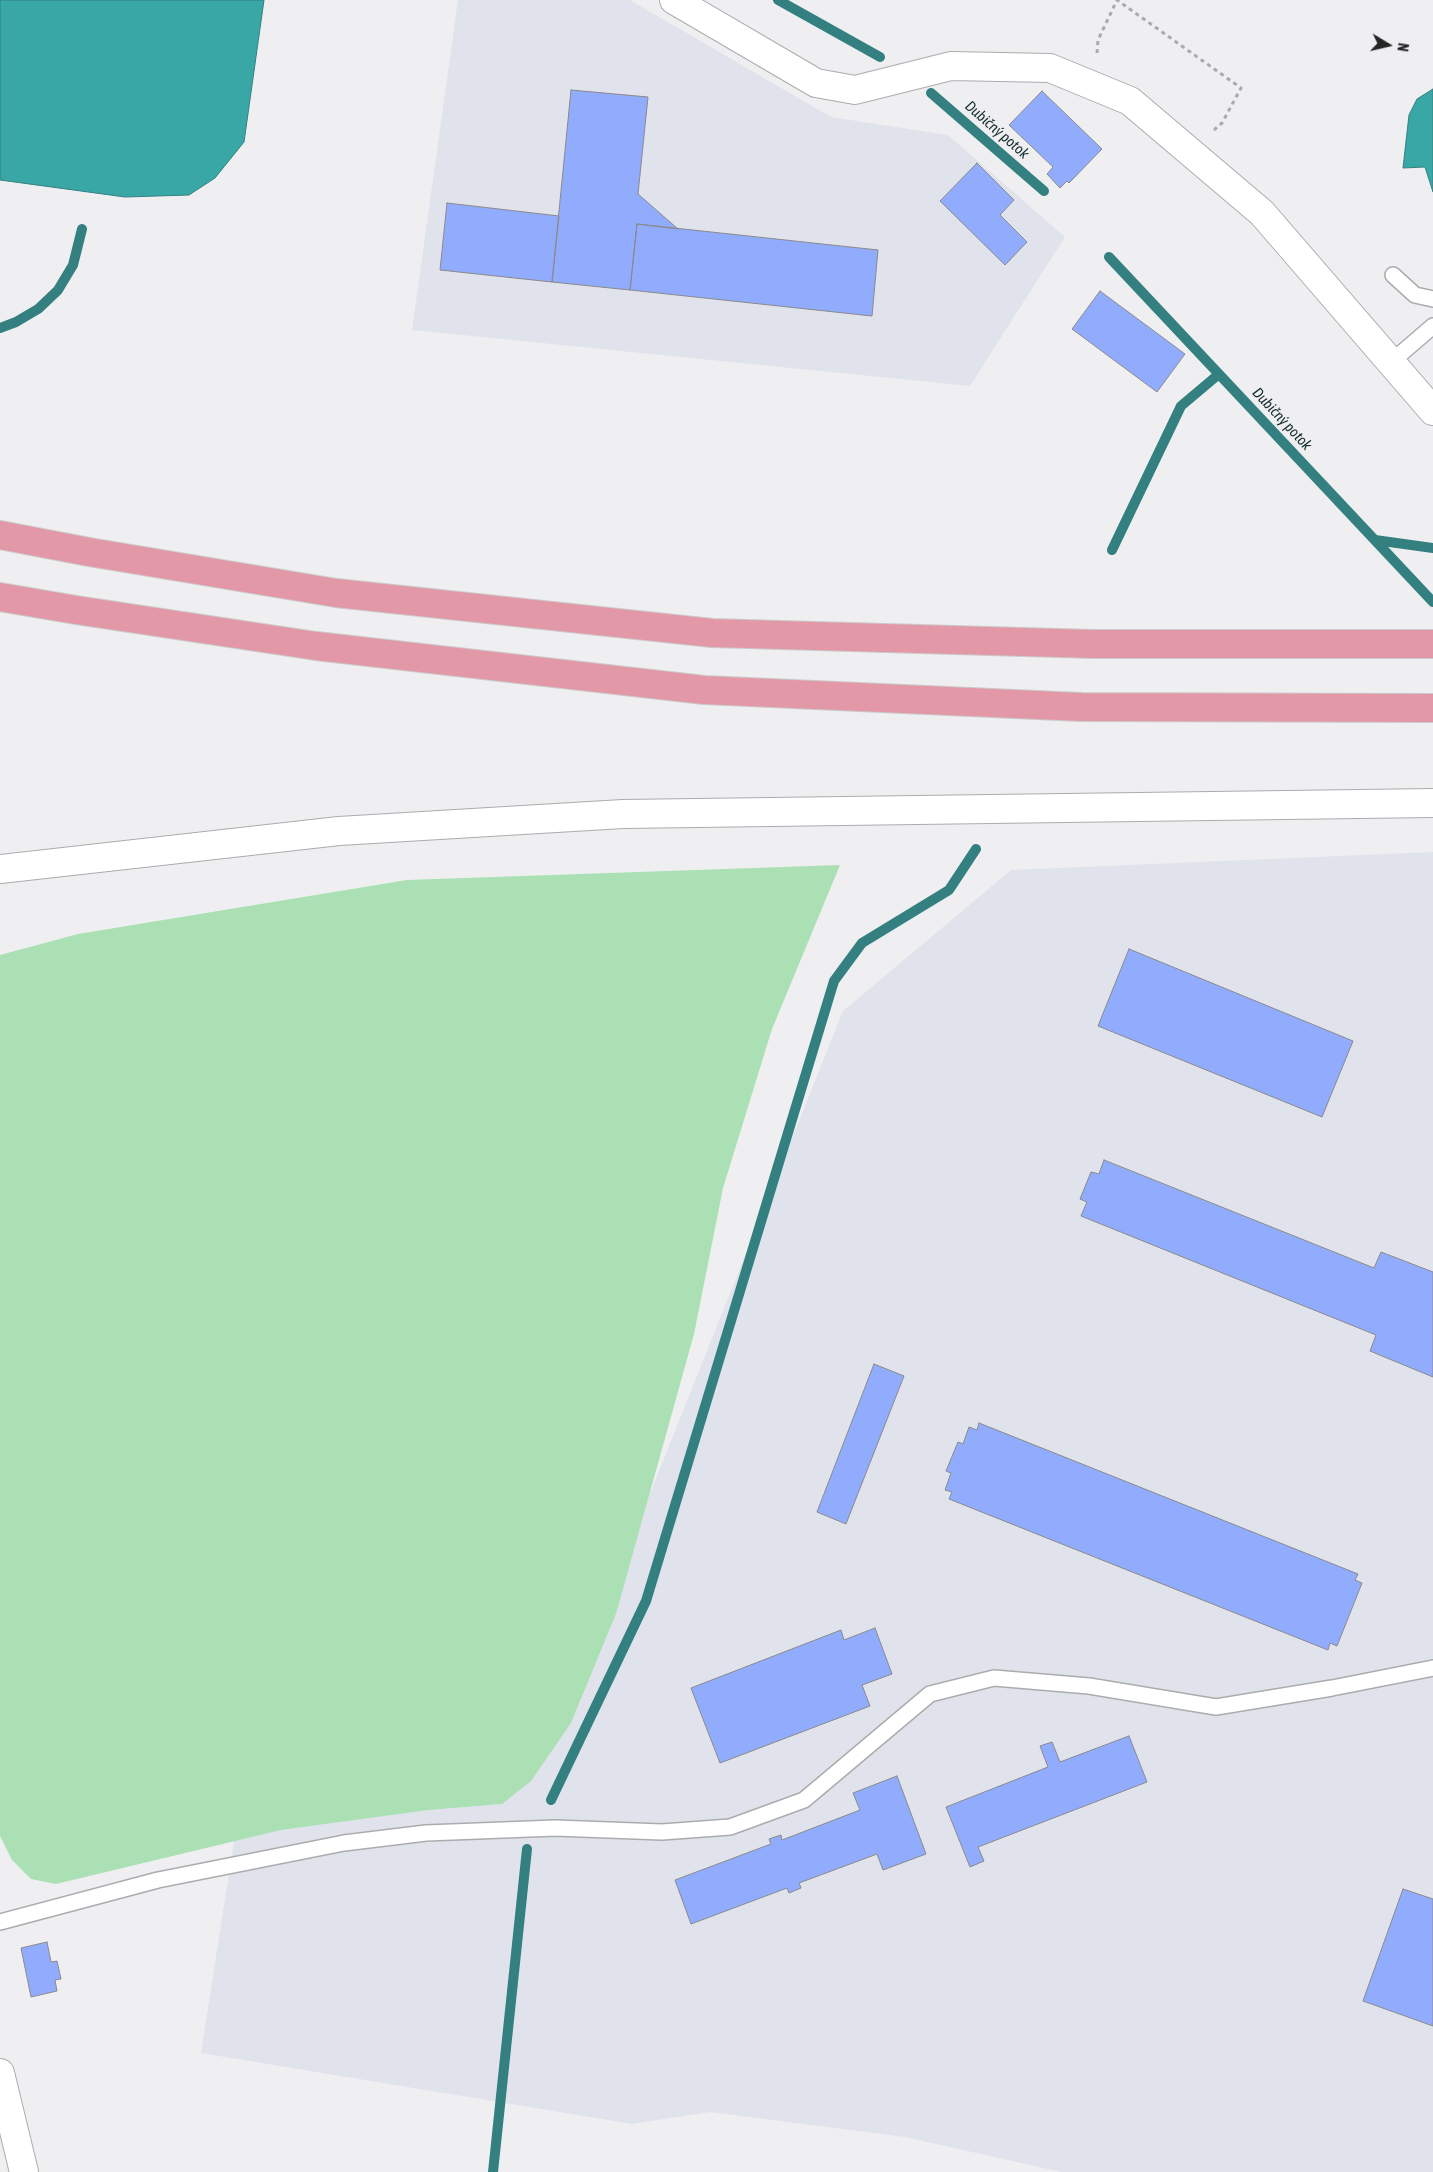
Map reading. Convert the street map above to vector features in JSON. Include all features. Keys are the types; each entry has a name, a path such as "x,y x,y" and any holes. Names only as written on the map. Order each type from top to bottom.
{"highway":[{"path":"0,535 336,594 712,633 1094,644 1430,644"},
{"path":"0,597 316,646 704,690 1081,707 1433,708"}],"street":[{"path":"674,0 816,83 855,90 951,66 1050,68 1130,100 1262,213 1433,411"},
{"path":"0,869 339,831 623,814 1433,803"},
{"path":"0,2073 24,2172"}],"lane":[{"path":"1394,275 1415,295 1433,299"},
{"path":"1390,363 1433,326"},
{"path":"0,1922 158,1880 344,1843 426,1833 555,1828 662,1832 730,1827 804,1800 930,1694 994,1678 1089,1686 1216,1707 1332,1688 1433,1668"}],"path":[{"path":"1095,86 1098,40 1117,0 1241,88 1222,122 1193,154"}],"shaded area":[{"path":"458,0 630,0 831,117 948,135 1065,237 970,386 412,330"},
{"path":"1433,852 1433,2172 1061,2172 905,2137 710,2112 632,2124 201,2053 234,1841 281,1830 429,1810 502,1804 571,1723 616,1614 645,1506 843,1011 1011,870"}],"green space":[{"path":"840,865 772,1029 723,1188 694,1334 616,1614 571,1723 531,1781 502,1804 429,1810 281,1830 56,1884 31,1879 12,1860 0,1836 0,955 78,934 407,880"}],"water":[{"path":"0,0 264,0 244,142 215,178 189,195 125,197 0,180"},
{"path":"1433,89 1433,192 1425,167 1403,168 1409,115 1417,99"}],"building":[{"path":"571,90 648,97 638,194 678,229 637,224 630,290 552,282"},
{"path":"1042,91 1102,149 1069,183 1067,181 1060,188 1047,174 1053,167 1009,125"},
{"path":"977,163 1014,200 1000,215 1027,242 1005,265 940,201"},
{"path":"447,203 559,216 552,282 440,270"},
{"path":"637,224 878,250 872,316 630,290"},
{"path":"1100,291 1185,354 1157,392 1072,329"},
{"path":"1129,949 1353,1041 1322,1117 1098,1026"},
{"path":"1104,1160 1374,1268 1381,1252 1433,1272 1433,1377 1370,1351 1376,1335 1081,1216 1087,1202 1080,1199 1091,1172 1099,1174"},
{"path":"874,1364 904,1376 846,1524 817,1512"},
{"path":"979,1423 1358,1574 1355,1580 1362,1583 1337,1646 1330,1643 1328,1650 949,1499 952,1492 945,1490 951,1473 946,1471 958,1442 963,1444 969,1427 977,1430"},
{"path":"875,1628 892,1674 862,1685 870,1706 720,1763 691,1688 841,1630 844,1640"},
{"path":"1129,1736 1147,1782 978,1847 984,1861 970,1867 946,1807 1048,1767 1040,1746 1052,1742 1060,1762"},
{"path":"897,1776 926,1854 883,1870 877,1854 799,1883 801,1888 789,1893 787,1888 691,1924 675,1880 771,1844 769,1839 781,1835 782,1840 860,1810 853,1793"},
{"path":"1403,1889 1433,1899 1433,2026 1363,2001"},
{"path":"47,1942 51,1962 57,1961 61,1979 55,1980 57,1991 31,1997 21,1948"}],"waterway":[{"name":"Dubičný potok","path":"778,0 880,57"},
{"name":"Dubičný potok","path":"931,93 1044,191"},
{"path":"0,328 16,322 38,309 58,290 73,265 82,229"},
{"name":"Dubičný potok","path":"1109,257 1433,602"},
{"path":"1112,550 1181,406 1219,374"},
{"path":"1375,540 1433,548"},
{"path":"551,1800 646,1601 834,981 862,943 949,890 976,849"},
{"path":"493,2172 527,1849"}]}
